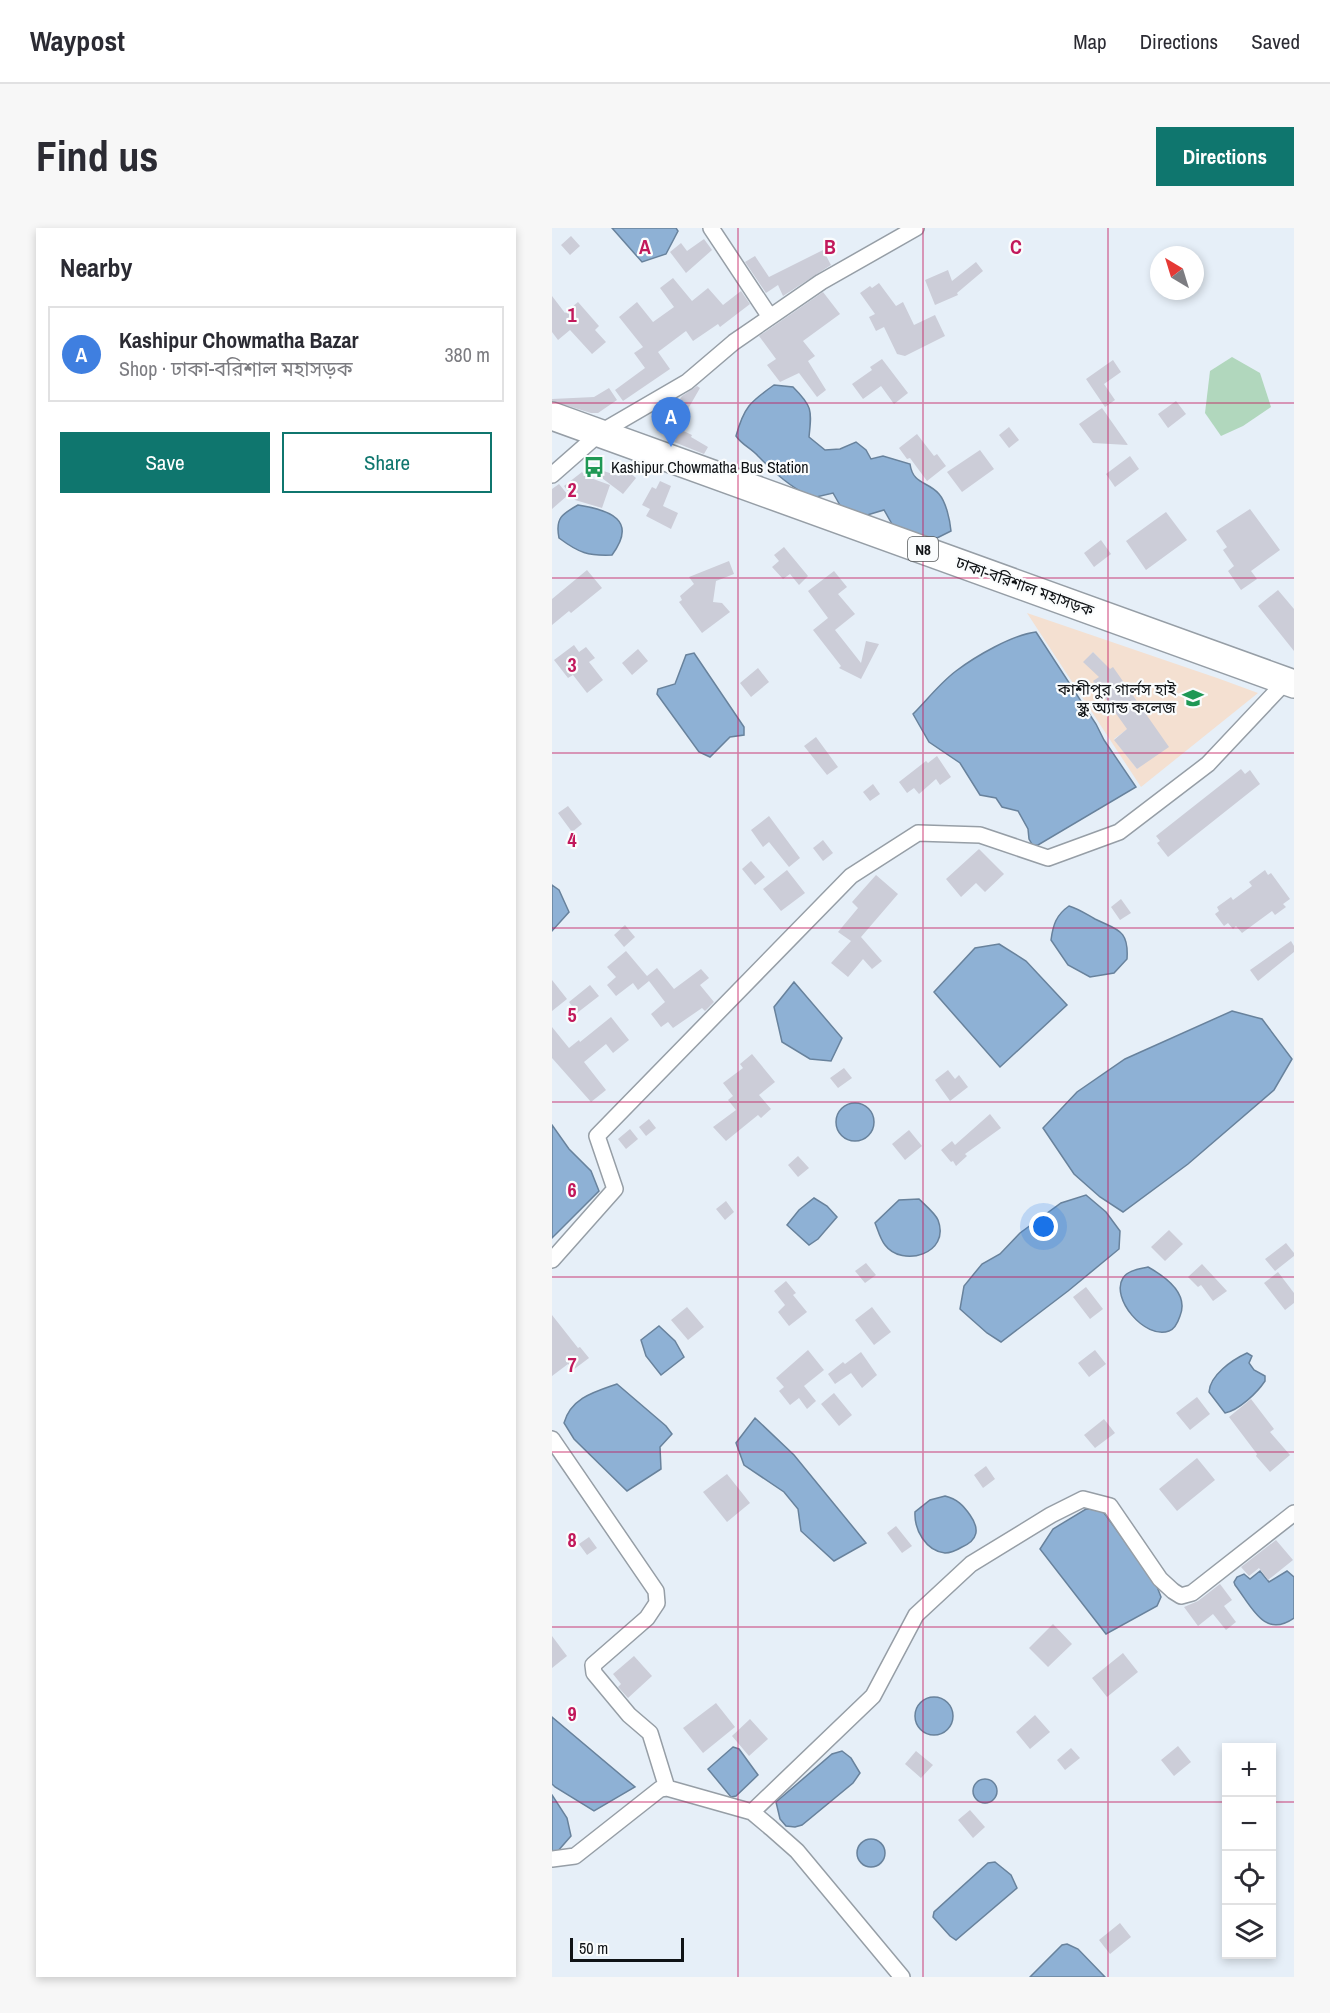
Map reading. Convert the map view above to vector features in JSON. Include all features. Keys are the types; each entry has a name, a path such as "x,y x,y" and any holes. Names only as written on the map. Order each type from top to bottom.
{"highway":[{"name":"ঢাকা-বরিশাল মহাসড়ক","path":"552,416 1291,680"}],"street":[{"path":"711,228 770,317"},
{"path":"552,475 601,432 687,382 734,342 821,282 916,228"},
{"path":"552,1260 615,1188 597,1136 851,876 918,833 980,835 1048,858 1119,832 1208,764 1291,680"},
{"path":"552,1439 656,1591 657,1603 647,1618 593,1665 594,1673 629,1715 650,1733 667,1788"},
{"path":"752,1812 873,1696 916,1616 971,1564 1051,1515 1083,1499 1110,1506 1160,1579 1181,1596 1192,1593 1294,1513"},
{"path":"552,1859 575,1856 660,1790 667,1788 752,1812 796,1851 902,1977"}],"shaded area":[{"name":"কাশীপুর গার্লস হাই স্কুল অ্যান্ড কলেজ","path":"1027,613 1258,693 1141,787","holes":["1093,652 1103,662 1094,671 1084,662","1129,728 1151,758 1137,769 1114,739"]}],"green space":[{"path":"1232,357 1260,373 1271,407 1243,426 1221,436 1205,413 1210,371"}],"water":[{"path":"612,228 676,228 678,231 666,254 642,262"},
{"path":"774,385 793,387 804,399 810,414 809,437 825,450 840,449 856,442 866,450 871,459 883,456 910,464 914,476 935,490 941,497 947,511 951,531 933,540 918,543 892,524 884,510 864,516 841,507 833,493 812,498 783,479 736,436 749,406"},
{"path":"578,505 600,510 617,519 622,533 612,555 584,552 559,538 558,526 561,517"},
{"path":"1036,632 1136,787 1033,846 1029,839 1028,829 1018,811 1002,807 996,798 980,795 960,763 929,742 913,714 944,681 964,665 1005,642"},
{"path":"694,653 744,727 744,735 730,737 710,757 699,752 657,694 658,689 675,684 686,655"},
{"path":"552,885 559,890 569,912 552,931"},
{"path":"1069,906 1115,929 1124,936 1127,959 1114,973 1090,977 1068,965 1051,940 1056,921"},
{"path":"999,944 1026,961 1067,1005 1000,1067 934,992 975,948"},
{"path":"794,982 842,1038 831,1061 810,1059 782,1042 774,1007"},
{"path":"1232,1011 1262,1019 1292,1059 1274,1090 1188,1164 1123,1212 1100,1197 1074,1174 1043,1128 1077,1092 1125,1059"},
{"path":"855,1103 862,1104 868,1109 873,1115 873,1129 868,1135 862,1140 855,1141 848,1140 842,1135 837,1129 836,1122 837,1115 842,1109 848,1104"},
{"path":"552,1125 569,1149 591,1171 599,1191 552,1238"},
{"path":"1086,1195 1106,1212 1120,1231 1119,1249 1001,1342 960,1309 964,1286 982,1264 1000,1254 1020,1233 1061,1203"},
{"path":"814,1198 827,1206 837,1217 818,1239 809,1245 787,1225 799,1210"},
{"path":"919,1199 938,1220 940,1232 938,1241 923,1254 902,1256 883,1243 875,1223 899,1200"},
{"path":"1148,1267 1168,1281 1179,1293 1182,1308 1175,1327 1169,1331 1160,1332 1140,1323 1132,1315 1121,1296 1120,1286 1125,1275"},
{"path":"659,1326 675,1341 684,1357 661,1375 646,1356 641,1340"},
{"path":"1247,1353 1252,1356 1249,1363 1254,1370 1265,1376 1265,1381 1247,1400 1225,1413 1209,1392 1210,1386 1223,1369"},
{"path":"617,1384 666,1426 672,1434 660,1447 661,1469 627,1491 574,1439 564,1423 572,1407 584,1397"},
{"path":"755,1418 794,1455 866,1543 834,1561 801,1531 798,1509 784,1492 744,1465 736,1443"},
{"path":"945,1496 965,1508 973,1520 976,1534 967,1544 945,1553 932,1548 922,1538 915,1519 915,1512 930,1500"},
{"path":"1086,1509 1102,1510 1156,1584 1161,1597 1157,1606 1106,1634 1040,1549 1053,1529"},
{"path":"1260,1571 1269,1582 1287,1571 1294,1577 1294,1618 1284,1624 1267,1623 1260,1618 1235,1585 1237,1577 1244,1574 1250,1579"},
{"path":"934,1697 948,1702 953,1716 948,1730 934,1735 920,1730 915,1716 920,1702"},
{"path":"552,1717 635,1787 594,1811 555,1787 552,1784"},
{"path":"733,1747 739,1749 758,1775 736,1796 731,1797 708,1769"},
{"path":"842,1751 851,1758 860,1773 853,1783 802,1825 786,1826 780,1819 776,1802 832,1754"},
{"path":"985,1779 994,1782 997,1791 994,1800 985,1803 976,1800 973,1791 976,1782"},
{"path":"552,1795 567,1818 571,1836 557,1852 552,1852"},
{"path":"871,1839 881,1843 885,1853 881,1863 871,1867 861,1863 857,1853 861,1843"},
{"path":"995,1862 1011,1875 1017,1888 956,1940 933,1917 934,1912 988,1863"},
{"path":"1067,1944 1078,1949 1105,1977 1030,1977 1062,1945"}],"building":[{"path":"571,236 580,246 570,255 561,245"},
{"path":"704,239 712,250 686,273 670,252 681,243 687,251"},
{"path":"823,250 831,265 783,296 778,285 766,293 745,262 755,256 769,277"},
{"path":"976,262 983,271 957,293 958,295 935,305 925,280 948,270 952,281"},
{"path":"673,278 692,301 708,288 723,305 741,291 750,304 720,327 718,324 693,341 686,331 658,352 670,369 623,401 615,390 645,368 634,353 643,347 619,317 637,302 653,322 674,307 660,288"},
{"path":"879,283 896,306 903,302 914,325 935,315 945,336 905,356 897,354 884,327 876,331 869,317 875,314 860,293"},
{"path":"823,292 840,314 803,341 815,356 808,361 826,390 817,397 799,373 780,382 767,365 776,359 759,336"},
{"path":"552,296 565,313 578,302 599,326 595,330 606,342 592,354 570,330 558,340 552,332"},
{"path":"882,359 908,393 894,404 881,386 863,399 852,384 872,370 870,367"},
{"path":"1113,360 1121,372 1104,384 1115,400 1105,407 1086,379"},
{"path":"697,386 700,388 677,428 692,435 691,437 708,447 704,454 674,442 676,439 656,427 674,403 677,404 682,396"},
{"path":"609,388 617,400 598,413 552,401 552,399 594,397"},
{"path":"1176,401 1186,414 1168,428 1158,414"},
{"path":"1102,408 1128,445 1093,443 1079,424"},
{"path":"1009,427 1019,440 1009,448 999,435"},
{"path":"917,434 934,456 937,454 946,466 927,481 910,458 907,459 899,448"},
{"path":"980,450 994,469 962,492 947,472"},
{"path":"1130,456 1139,469 1115,487 1106,474"},
{"path":"591,467 619,476 625,469 636,478 623,494 590,469"},
{"path":"582,472 585,476 610,485 602,508 575,500 564,486"},
{"path":"660,481 671,486 663,506 678,513 671,529 646,516 650,509 642,505 652,487 656,489"},
{"path":"559,484 568,495 552,509 552,489"},
{"path":"1250,509 1280,550 1251,571 1257,579 1241,590 1228,571 1234,566 1223,550 1227,547 1216,531"},
{"path":"1166,512 1187,540 1146,570 1126,541"},
{"path":"1101,540 1111,554 1094,567 1084,553"},
{"path":"784,547 808,576 799,585 790,574 783,579 772,567 779,561 774,555"},
{"path":"729,561 734,574 716,581 713,602 722,603 730,612 702,633 679,602 682,600 680,596 694,584 689,577"},
{"path":"587,570 602,588 552,625 552,599"},
{"path":"834,571 847,587 838,594 855,614 835,630 861,663 866,641 879,644 861,679 839,668 841,666 813,630 828,618 808,591"},
{"path":"1278,590 1294,609 1294,651 1258,606"},
{"path":"574,645 579,652 586,647 595,658 589,662 603,680 587,693 573,675 568,678 554,660"},
{"path":"638,649 648,661 632,675 622,663"},
{"path":"1093,652 1110,669 1113,667 1169,747 1137,769 1114,740 1127,729 1093,681 1099,677 1083,662"},
{"path":"758,668 769,682 751,697 740,683"},
{"path":"816,737 838,767 827,775 804,746"},
{"path":"937,756 951,777 940,785 936,779 919,794 914,788 907,793 899,782 926,761 928,763"},
{"path":"1241,769 1245,774 1250,770 1260,784 1168,857 1157,843 1160,841 1156,836"},
{"path":"873,784 880,794 870,801 863,792"},
{"path":"568,806 582,824 572,832 558,813"},
{"path":"769,816 800,858 789,867 769,842 763,847 751,830"},
{"path":"823,840 833,853 823,861 813,848"},
{"path":"979,849 1004,874 985,892 976,883 961,897 946,879"},
{"path":"751,861 765,877 755,885 742,869"},
{"path":"787,870 805,893 781,911 763,889"},
{"path":"1265,870 1268,875 1271,873 1290,899 1283,904 1286,907 1275,915 1272,911 1242,933 1236,926 1233,929 1228,923 1224,926 1215,914 1219,911 1217,907 1231,897 1233,900 1252,886 1249,882"},
{"path":"876,875 898,894 861,937 882,961 872,969 863,959 848,977 831,963 851,941 838,932 858,908 852,902"},
{"path":"1121,899 1131,913 1120,920 1111,907"},
{"path":"625,925 635,937 624,947 614,935"},
{"path":"1291,941 1294,952 1258,981 1250,970"},
{"path":"626,951 647,976 657,968 674,989 701,969 709,978 700,985 714,1002 705,1011 702,1008 673,1028 668,1022 661,1027 651,1014 665,1002 649,981 638,990 633,983 616,996 607,985 616,977 607,967"},
{"path":"552,980 567,999 552,1011"},
{"path":"590,985 599,996 577,1013 569,1002"},
{"path":"611,1017 629,1040 613,1053 606,1044 584,1062 606,1090 591,1102 552,1058 552,1027 569,1048"},
{"path":"752,1054 775,1082 759,1095 771,1109 761,1118 758,1115 726,1141 713,1127 736,1110 728,1100 733,1096 723,1083 743,1068 740,1064"},
{"path":"844,1068 852,1078 838,1088 830,1078"},
{"path":"948,1070 955,1079 959,1075 968,1087 950,1101 935,1080"},
{"path":"990,1114 1001,1128 965,1154 967,1156 956,1166 941,1150 952,1141 955,1145"},
{"path":"649,1119 656,1128 646,1136 639,1127"},
{"path":"630,1129 638,1139 626,1149 618,1139"},
{"path":"909,1130 922,1146 905,1160 892,1144"},
{"path":"798,1156 809,1168 798,1177 788,1165"},
{"path":"726,1201 734,1212 725,1220 716,1209"},
{"path":"1169,1230 1183,1244 1165,1261 1151,1247"},
{"path":"1286,1243 1294,1256 1275,1271 1265,1259"},
{"path":"866,1263 876,1275 865,1283 855,1271"},
{"path":"1202,1264 1227,1291 1213,1301 1201,1285 1198,1287 1188,1277"},
{"path":"1278,1272 1294,1293 1294,1303 1285,1310 1264,1283"},
{"path":"786,1281 796,1293 793,1295 807,1312 789,1326 778,1312 785,1305 774,1291"},
{"path":"1086,1287 1103,1309 1090,1319 1073,1297"},
{"path":"687,1307 704,1327 688,1340 671,1320"},
{"path":"872,1307 891,1332 874,1345 855,1320"},
{"path":"552,1315 578,1348 580,1347 589,1358 573,1370 568,1364 552,1376"},
{"path":"808,1350 824,1370 804,1386 816,1401 807,1409 799,1398 790,1405 779,1391 784,1387 776,1378"},
{"path":"1095,1350 1106,1364 1089,1377 1078,1363"},
{"path":"861,1352 877,1375 862,1388 851,1373 835,1384 828,1374"},
{"path":"834,1393 852,1415 839,1426 821,1404"},
{"path":"1197,1397 1210,1414 1190,1430 1176,1413"},
{"path":"1251,1399 1274,1429 1270,1432 1290,1455 1270,1472 1229,1417"},
{"path":"1104,1419 1115,1433 1095,1448 1084,1435"},
{"path":"1197,1458 1215,1480 1177,1511 1159,1489"},
{"path":"986,1466 995,1479 983,1488 974,1475"},
{"path":"727,1474 750,1503 727,1522 703,1492"},
{"path":"896,1526 912,1546 902,1553 887,1533"},
{"path":"589,1537 597,1548 587,1555 579,1544"},
{"path":"1276,1540 1293,1560 1268,1580 1259,1568 1249,1576 1241,1567"},
{"path":"1220,1584 1232,1600 1224,1606 1236,1622 1226,1630 1213,1614 1198,1626 1184,1607 1198,1601"},
{"path":"1053,1624 1072,1644 1048,1667 1029,1648"},
{"path":"552,1636 567,1656 552,1668"},
{"path":"1123,1653 1138,1672 1107,1697 1092,1678"},
{"path":"634,1656 652,1676 628,1698 618,1687 621,1684 613,1674"},
{"path":"716,1703 735,1727 703,1753 683,1728"},
{"path":"1035,1715 1050,1732 1030,1749 1016,1732"},
{"path":"750,1719 768,1739 749,1756 732,1736"},
{"path":"1178,1746 1191,1762 1174,1776 1161,1760"},
{"path":"1071,1748 1080,1758 1065,1770 1057,1760"},
{"path":"916,1751 933,1765 921,1778 905,1764"},
{"path":"970,1810 985,1827 973,1838 958,1820"},
{"path":"1120,1923 1131,1937 1110,1954 1099,1940"}],"place":[{"name":"Kashipur Chowmatha Bazar","path":"671,447"},
{"name":"Kashipur Chowmatha Bus Station","path":"594,467"},
{"name":"কাশীপুর গার্লস হাই স্কুল অ্যান্ড কলেজ","path":"1193,698"}]}
